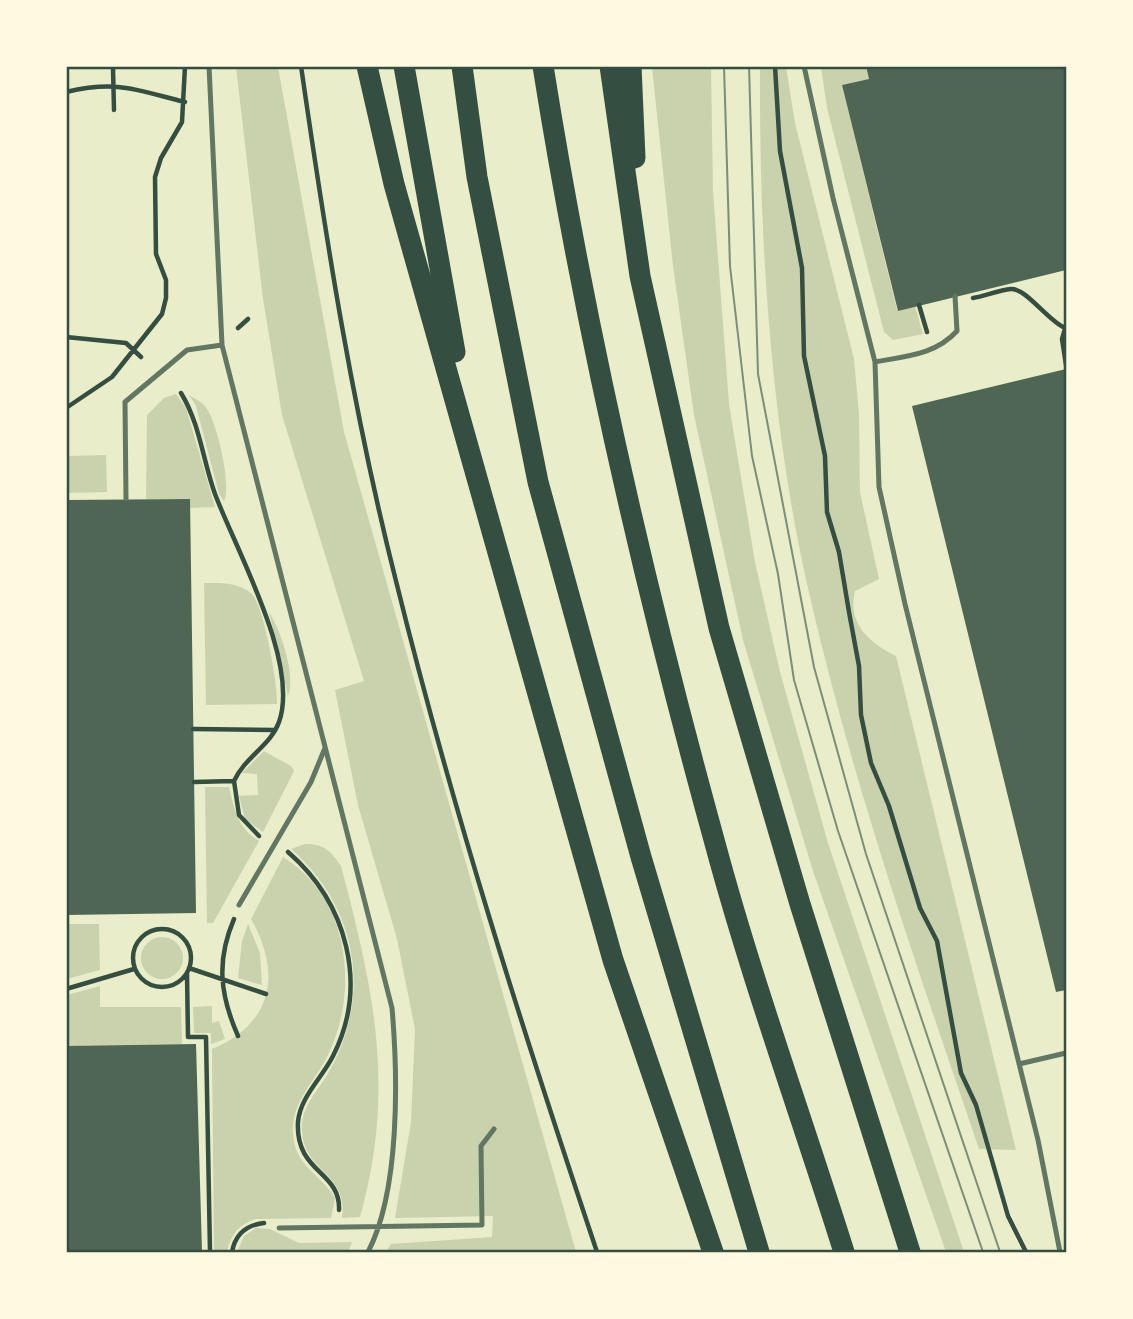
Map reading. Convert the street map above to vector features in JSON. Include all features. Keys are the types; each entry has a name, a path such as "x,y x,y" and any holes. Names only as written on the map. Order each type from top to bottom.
{"highway":[{"path":"367,66 394,184 614,960 713,1252"},
{"path":"404,66 479,481"},
{"path":"462,66 477,177 538,482 641,856 759,1252"},
{"path":"543,66 561,179 625,495 717,850 844,1252"},
{"path":"610,66 640,276 719,628 800,904 910,1252"},
{"path":"631,66 640,276"}],"lane":[{"path":"209,66 222,345 392,1008 396,1097 389,1177 368,1252"},
{"path":"804,66 833,198 875,362 879,487 905,604 1019,1064 1060,1252"},
{"path":"875,362 925,353 945,345 957,331 955,296"},
{"path":"126,499 125,402 187,350 222,345"},
{"path":"239,905 311,782 325,748"},
{"path":"1019,1064 1066,1053"},
{"path":"279,1228 482,1225 481,1146 494,1129"}],"path":[{"path":"66,408 112,377 162,314 166,298 166,280 156,254 155,177 161,158 182,122 185,66"},
{"path":"301,66 321,205 355,388 395,578 445,771 506,978 597,1252"},
{"path":"775,66 780,151 802,268 804,356 825,456 827,512 839,552 852,625 859,666 861,715 871,764 889,806 920,908 937,941 961,1073 976,1105 1009,1216 1026,1252"},
{"path":"113,68 114,110"},
{"path":"66,92 94,85 114,84 185,102"},
{"path":"979,297 1013,289 1021,291 1049,318 1066,326 1063,346 1066,365"},
{"path":"919,305 927,333"},
{"path":"66,337 126,343 141,357"},
{"path":"181,393 192,411 215,494 258,590 283,685 279,723 246,760 234,781 239,815 259,837"},
{"path":"193,729 275,730"},
{"path":"194,782 234,781"},
{"path":"288,852 303,865 330,899 346,938 349,959 348,1008 342,1032 329,1064 302,1104 298,1120 300,1146 305,1158 338,1193 339,1213 332,1228"},
{"path":"238,1036 225,1006 222,979 229,932 239,905"},
{"path":"188,970 173,985 155,986 139,977 134,969 133,950 145,934 164,929 174,931 188,946 191,956 188,970 188,1037 206,1037 209,1252"},
{"path":"66,989 134,969"},
{"path":"188,970 266,994"},
{"path":"232,1252 235,1240 252,1225 262,1223 279,1228"}],"green space":[{"path":"236,67 278,67 344,432 576,1252 386,1252 391,1244 492,1237 493,1216 395,1218 411,1122 415,1029 397,939 358,805 335,690 364,681 282,415 263,299"},
{"path":"652,67 711,67 713,191 729,404 755,562 780,672 828,843 964,1252 946,1252 813,871 743,640 694,415 673,266"},
{"path":"760,67 786,67 795,123 854,359 859,413 860,492 879,579 855,591 854,613 862,631 877,645 896,656 1016,1150 979,1149 864,801 808,588 784,460 769,329 762,196"},
{"path":"821,67 866,67 869,79 842,85 897,310 915,306 923,334 893,340 884,332 827,108"},
{"path":"176,394 186,408 215,507 190,508 189,499 146,499 147,415 164,398"},
{"path":"189,395 205,407 215,427 225,469 224,501 219,494 196,406"},
{"path":"106,455 107,492 67,493 67,456"},
{"path":"204,583 240,587 251,593 256,600 269,646 277,704 206,705"},
{"path":"269,612 289,665 288,696"},
{"path":"264,751 291,766 294,771 263,832 245,819 239,796 258,795 257,774 242,773"},
{"path":"205,787 229,787 241,824 259,841 213,923 207,923"},
{"path":"305,844 326,849 341,866 371,998 379,1082 377,1126 371,1170 360,1217 342,1218 339,1191 310,1156 302,1131 307,1106 330,1070 343,1040 351,1011 354,981 351,952 343,923 331,897 313,872 291,849"},
{"path":"283,857 305,875 323,896 335,921 342,948 345,976 337,1031 327,1057 299,1102 293,1122 298,1154 335,1198 331,1218 256,1219 236,1231 227,1252 214,1252 212,1049 248,1026 266,995 267,959 251,919"},
{"path":"67,924 99,924 100,970 67,979"},
{"path":"248,924 260,953 262,985 238,978 242,941"},
{"path":"162,937 177,943 183,958 177,973 162,979 147,973 141,958 147,943"},
{"path":"100,986 100,1007 181,1007 182,1044 67,1046 67,995"},
{"path":"212,1006 212,1023 219,1021 225,1039 211,1044 211,1033 194,1033 193,1007"},
{"path":"256,1228 270,1229 299,1243 352,1242 348,1252 237,1252 244,1236"}],"building":[{"path":"866,66 1066,66 1066,270 898,311 842,85 869,79"},
{"path":"1066,369 1066,990 1056,992 912,406"},
{"path":"190,499 196,913 66,915 66,500"},
{"path":"196,1044 202,1252 66,1252 66,1046"}],"tram line":[{"path":"724,66 730,266 752,456 778,574 794,680 838,831 983,1252"},
{"path":"749,66 758,374 814,667 866,854 1000,1252"}]}
